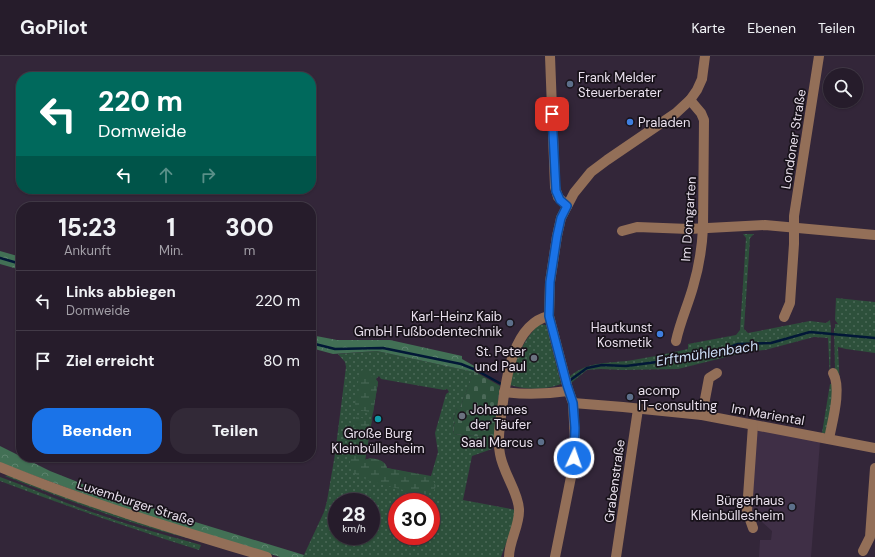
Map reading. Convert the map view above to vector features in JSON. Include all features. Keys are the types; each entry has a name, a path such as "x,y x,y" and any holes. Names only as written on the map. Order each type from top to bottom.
{"street":[{"path":"550,56 556,191 560,200 567,206"},
{"path":"555,557 570,486 574,458 575,428 573,403 549,316 550,282 561,218 579,186 597,167 676,113 690,100 702,79 705,56"},
{"name":"Londoner Straße","path":"784,317 790,303 797,193 819,56"},
{"name":"Im Domgarten","path":"676,341 679,325 696,277 703,228 704,120 701,113 690,100"},
{"path":"622,231 637,227 703,228 765,225 875,235"},
{"path":"508,557 520,510 500,454 500,424 505,388 513,355 523,336 536,321 549,316"},
{"path":"702,415 709,378 717,373"},
{"path":"829,439 837,391 836,378 833,373"},
{"path":"505,388 520,394 542,394 567,385"},
{"name":"Im Mariental","path":"573,403 702,415 875,448"},
{"name":"Grabenstraße","path":"616,557 638,409"},
{"path":"753,528 747,510 754,425"},
{"name":"Luxemburger Straße","path":"0,467 54,489 122,512 267,557"},
{"path":"863,551 870,537 875,468"}],"shaded area":[{"path":"759,430 820,442 811,557 759,557 760,540 771,540 772,531 750,511 756,433"}],"green space":[{"path":"743,234 754,234 750,238 744,329 748,333 810,321 826,323 830,320 830,379 828,338 814,337 765,350 747,352 746,347 737,349 738,354 678,369 587,370 571,383 569,377 592,365 633,360 688,349 688,344 736,335 740,330 746,238"},
{"path":"0,251 16,256 16,269 0,264"},
{"path":"836,298 875,302 875,353 838,347 840,389 839,374 835,370 834,328 835,324 838,324 835,320"},
{"path":"539,324 546,325 561,384 536,389 510,385 514,367 523,345"},
{"path":"316,336 337,340 390,340 462,356 462,359 476,367 474,372 377,351 333,354 316,349"},
{"path":"377,351 474,372 460,408 457,408 453,420 455,421 453,427 454,434 495,438 492,449 472,456 463,500 516,510 516,517 501,557 303,557 324,512 328,495 328,545 380,545 380,493 328,493 335,454 346,367 345,362 338,354","holes":["379,376 381,379 444,390 447,389 449,392 446,394 435,433 438,452 431,476 387,468 381,461 371,458 365,460 378,382 376,379"]},
{"path":"363,370 378,382 373,413 356,409 355,406 359,375"},
{"path":"474,371 500,386 495,424 495,438 454,434 453,427 455,422 453,421 457,407 460,408"},
{"path":"830,384 832,384 834,392 826,433 822,433"},
{"path":"356,417 372,420 365,460 371,458 381,461 387,468 431,477 436,486 433,492 414,493 367,480 355,474 351,469 350,463 351,445"},
{"path":"0,446 16,454 16,462 32,462 50,471 93,488 192,521 304,555 303,557 280,557 121,508 0,463"},
{"path":"8,475 187,538 95,510 5,476"},
{"path":"0,477 98,514 201,545 199,550 124,526 0,481"}],"waterway":[{"name":"Erftmühlenbach","path":"0,258 16,263"},
{"name":"Erftmühlenbach","path":"569,381 587,368 602,365 626,366 657,362 671,358 688,358 705,351 722,350 738,344 771,343 810,332 875,338"},
{"name":"Erftmühlenbach","path":"316,344 335,349 383,348 461,364 476,370 503,385"}],"place":[{"name":"Frank Melder Steuerberater","path":"570,84"},
{"name":"Praladen","path":"630,122"},
{"name":"Karl-Heinz Kaib GmbH Fußbodentechnik","path":"510,323"},
{"name":"Hautkunst Kosmetik","path":"660,334"},
{"name":"St. Peter und Paul","path":"534,358"},
{"name":"acomp IT-consulting","path":"630,397"},
{"name":"Johannes der Täufer","path":"462,416"},
{"name":"Große Burg Kleinbüllesheim","path":"378,419"},
{"name":"Saal Marcus","path":"541,442"},
{"name":"Bürgerhaus Kleinbüllesheim","path":"792,507"}],"route":[{"path":"552,114 556,191 560,200 567,206 561,218 557,236 550,282 549,316 573,403 575,428 574,458"}]}
